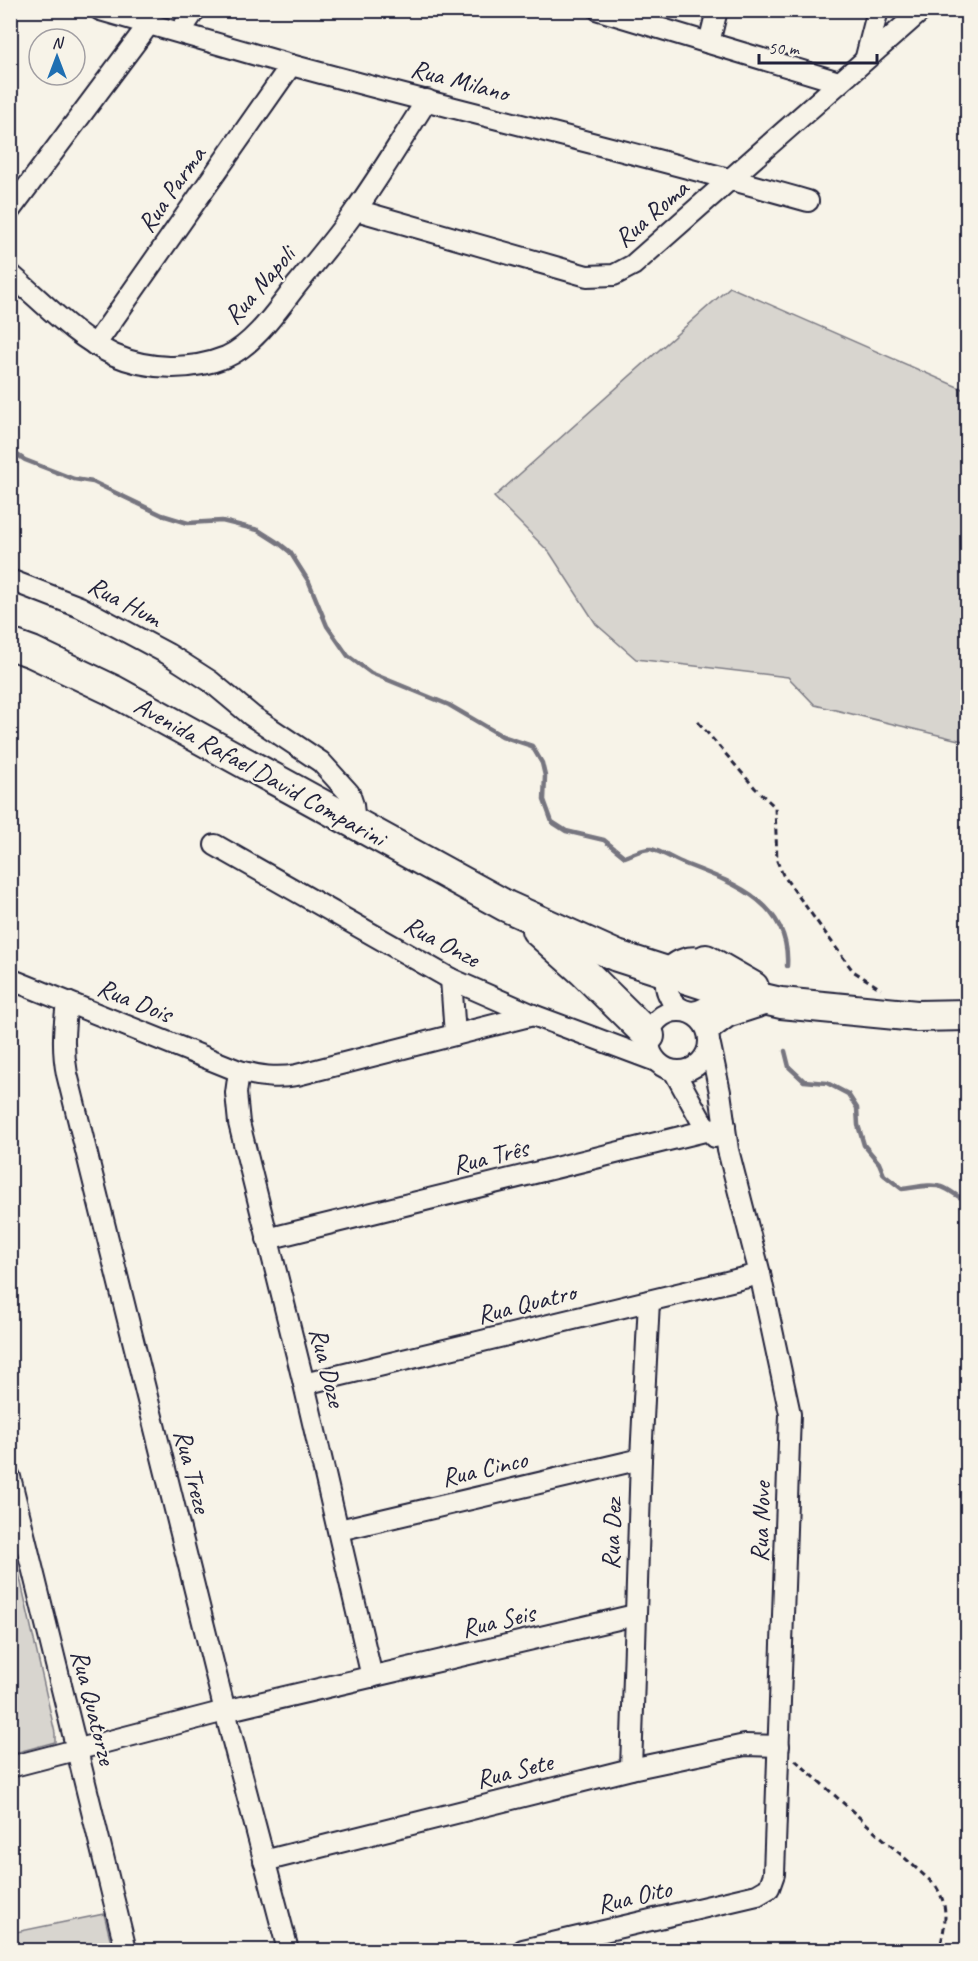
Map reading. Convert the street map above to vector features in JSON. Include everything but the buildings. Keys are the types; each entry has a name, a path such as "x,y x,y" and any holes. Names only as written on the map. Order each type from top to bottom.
{"main road":[{"name":"Avenida Rafael David Comparini","path":"10,644 112,690 506,906"},
{"path":"506,906 617,956 668,984 708,1017 773,1002 893,1014 968,1015"},
{"path":"506,906 554,944 654,1039"},
{"path":"617,956 699,959 773,1002"}],"street":[{"name":"Rua Milano","path":"100,10 291,64 808,201"},
{"path":"180,32 195,10"},
{"path":"599,10 838,82"},
{"path":"709,43 717,10"},
{"path":"866,57 878,10"},
{"name":"Rua Roma","path":"356,210 588,276 614,275 633,265 866,57 922,10"},
{"path":"10,210 149,24"},
{"name":"Rua Parma","path":"95,345 291,64"},
{"name":"Rua Napoli","path":"10,274 76,332 95,345 137,363 164,367 198,365 227,357 267,323 356,210 427,100"},
{"name":"Rua Hum","path":"10,579 80,607 168,654 210,681 252,716 321,762 349,793 355,823"},
{"name":"Rua Onze","path":"215,845 451,979 533,1015 654,1039"},
{"path":"699,959 717,973 708,1017 706,1057 697,1066 686,1071 674,1071 664,1067 654,1039 668,984 681,960 699,959"},
{"name":"Rua Dois","path":"10,979 238,1071 280,1078 533,1015"},
{"path":"451,979 455,1035"},
{"path":"668,984 673,1002 708,1017"},
{"name":"Rua Treze","path":"67,1002 63,1036 67,1074 225,1711 288,1950"},
{"path":"654,1039 671,1012 708,1017"},
{"path":"708,1017 720,1092 717,1128"},
{"name":"Rua Doze","path":"238,1071 236,1093 239,1123 304,1384 372,1677"},
{"name":"Rua Nove","path":"674,1071 695,1111 717,1128 728,1150 760,1274 790,1414 774,1874 769,1888 757,1895"},
{"name":"Rua Três","path":"267,1239 717,1128"},
{"name":"Rua Quatro","path":"304,1384 760,1274"},
{"name":"Rua Dez","path":"632,1769 635,1615 649,1301"},
{"name":"Rua Cinco","path":"339,1530 641,1458"},
{"name":"Rua Quatorze","path":"10,1477 126,1950"},
{"name":"Rua Seis","path":"10,1767 225,1711 635,1615"},
{"name":"Rua Sete","path":"264,1861 632,1769 745,1745 779,1746"},
{"name":"Rua Oito","path":"523,1950 558,1946 757,1895"}],"path":[{"path":"698,722 755,788 775,807 777,861 789,885 853,971 883,990"},
{"path":"779,1746 936,1885 943,1897 945,1908 940,1950"}],"shaded area":[{"path":"730,287 967,391 967,742 815,705 788,677 636,659 596,624 550,553 494,497"},
{"path":"11,1538 55,1733 55,1742 11,1754"},
{"path":"104,1914 113,1950 11,1950 11,1933"}],"waterway":[{"path":"10,450 25,460 74,479 93,482 162,515 188,523 222,521 258,530 280,544 290,552 309,582 327,626 348,656 371,673 449,705 502,736 532,746 542,763 545,776 544,800 552,822 566,831 604,840 625,857 645,849 655,850 722,879 756,898 780,926 786,944 787,966"},
{"path":"785,1051 789,1067 804,1081 827,1083 848,1094 857,1108 858,1125 864,1145 879,1163 884,1175 902,1189 937,1186 968,1201"}]}
